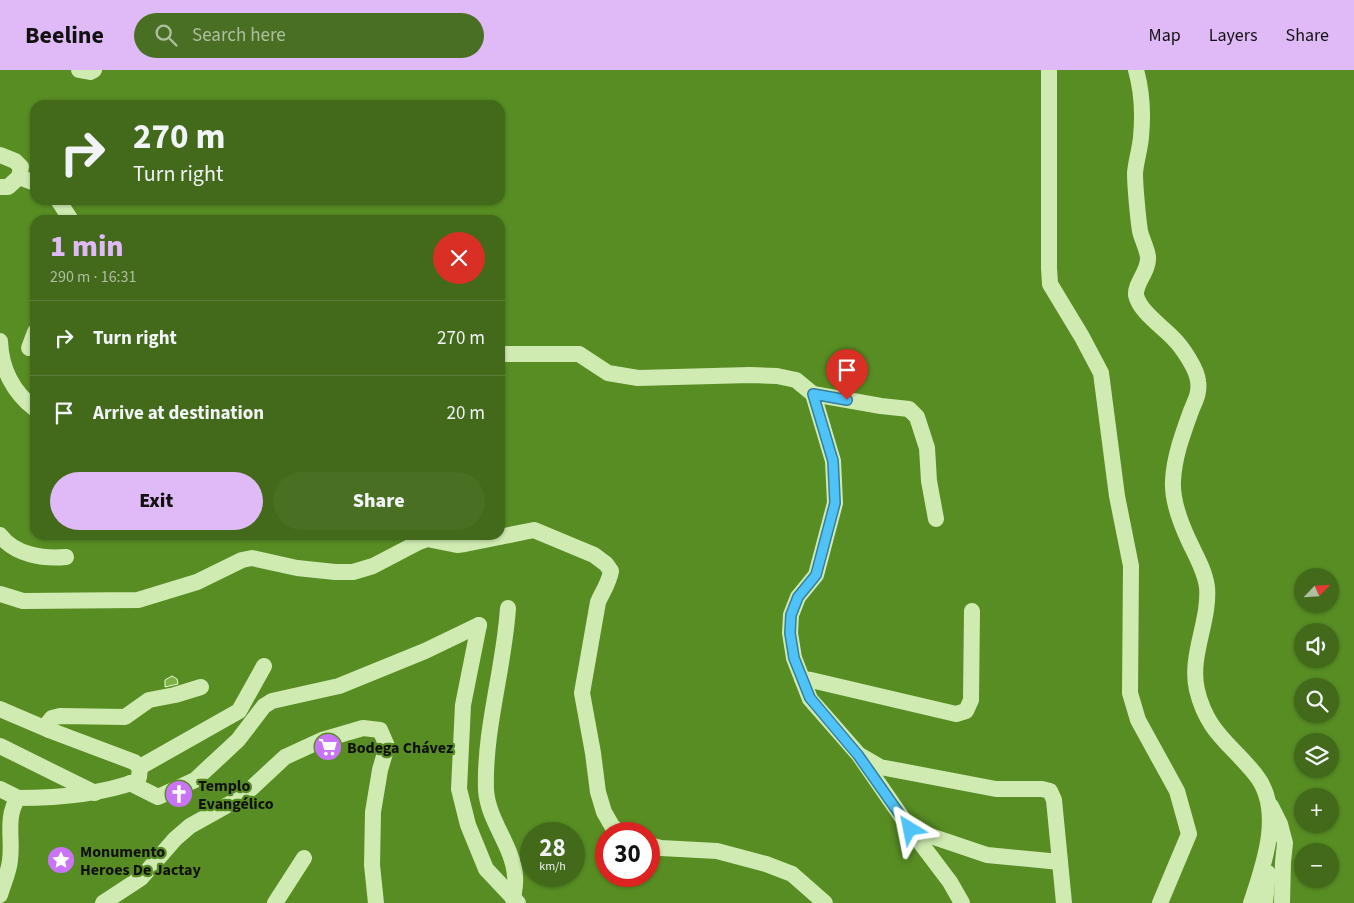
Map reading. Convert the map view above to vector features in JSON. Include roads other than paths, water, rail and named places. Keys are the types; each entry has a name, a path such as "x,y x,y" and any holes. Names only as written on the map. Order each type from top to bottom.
{"street":[{"path":"79,70 90,72 94,70"},
{"path":"1049,70 1050,284 1101,373 1117,496 1131,566 1130,693 1138,720 1177,791 1189,834 1160,903"},
{"path":"1136,70 1140,84 1141,136 1135,173 1140,231 1148,256 1147,269 1136,289 1136,297 1156,324 1174,339 1189,360 1198,379 1198,394 1175,461 1172,483 1188,539 1204,575 1207,588 1196,668 1197,689 1206,716 1221,739 1257,775 1280,824 1285,843 1282,862 1282,903"},
{"path":"0,155 15,161 21,167 20,177 8,187 0,187"},
{"path":"20,177 30,181"},
{"path":"0,341 10,380 14,387 30,403"},
{"path":"505,354 579,354 608,373 638,378 777,376 796,380 813,394 909,409 917,418 927,448 929,480 936,519"},
{"path":"813,394 833,461 835,503 816,575 798,597 791,615 790,633 794,658 810,698 858,755 950,882 962,903"},
{"path":"505,536 534,530 594,556 606,564 611,571 610,582 598,602 582,693 594,753 598,792 604,812 610,822"},
{"path":"0,536 16,550 48,559 66,557"},
{"path":"0,594 23,601 138,600 197,582 242,560 252,558 297,568 353,572 373,566 419,542 427,540 457,545 485,540"},
{"path":"508,608 506,641 488,746 486,792 492,815 510,854 515,876 516,901"},
{"path":"802,679 956,714 966,711 971,700 972,611"},
{"path":"130,783 158,797 195,780 238,740 264,706 272,701 339,686 425,651 479,625 463,705 459,789 468,825 486,869 516,901"},
{"path":"140,767 239,711 264,666"},
{"path":"49,730 48,723 52,718 60,716 125,717 149,700 201,687"},
{"path":"0,709 77,742 134,762 140,767"},
{"path":"103,903 141,878 175,839 190,826 242,797 285,757 322,740 363,728 380,730 387,746 380,770 372,812 372,865 376,903"},
{"path":"0,746 96,793"},
{"path":"858,755 880,767 996,789 1042,789 1050,791 1054,800 1064,903"},
{"path":"0,789 18,798 96,793 137,781 140,777 140,767"},
{"path":"0,895 11,816 13,806 18,798"},
{"path":"1251,903 1266,859 1269,831 1269,802"},
{"path":"910,829 987,855 1060,862"},
{"path":"660,848 718,851 766,864 792,874 825,903"},
{"path":"275,903 304,858"},
{"path":"1265,903 1268,870 1266,859"},
{"path":"0,900 8,903"}],"place":[{"name":"Bodega Chávez","path":"328,747"},
{"name":"Templo Evangélico","path":"179,794"},
{"name":"Monumento Heroes De Jactay","path":"61,860"}]}
